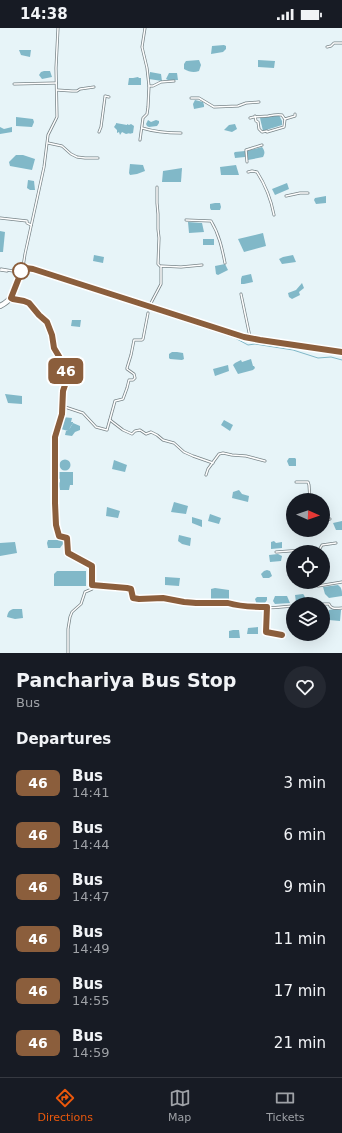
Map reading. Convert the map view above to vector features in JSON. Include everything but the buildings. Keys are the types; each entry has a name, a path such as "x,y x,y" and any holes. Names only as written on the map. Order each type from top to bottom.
{"highway":[{"path":"0,306 11,298 22,271 28,268 250,339 342,352"}],"street":[{"path":"1,269 9,271 22,271 44,167 48,135 57,117 56,83 58,28"},
{"path":"140,140 143,118 147,114 149,86 147,68 142,47 145,28"},
{"path":"327,47 334,43 342,43"},
{"path":"149,86 153,86 161,82 174,81"},
{"path":"14,84 56,83"},
{"path":"57,90 72,91 94,87"},
{"path":"99,132 105,96 109,97"},
{"path":"191,98 199,98 214,106 238,106 246,103 259,102"},
{"path":"250,118 255,116 268,116 276,114 282,115 285,118 295,116 295,114"},
{"path":"255,116 259,129 262,132 268,132 284,127 285,118"},
{"path":"142,128 151,131 181,133"},
{"path":"48,143 62,146 77,157 98,158"},
{"path":"247,162 246,150 262,145"},
{"path":"248,172 257,172 264,183 274,215"},
{"path":"150,308 161,284 161,266 158,264 160,238 158,229 157,187"},
{"path":"286,196 308,193"},
{"path":"0,218 27,221 27,223 32,225"},
{"path":"186,220 211,221 216,228 222,246 225,263"},
{"path":"161,266 181,267 202,265"},
{"path":"241,294 250,339"},
{"path":"11,298 29,303 47,322 52,335 54,348 63,363 67,374 63,391 61,417 55,437 54,491 56,530 59,536 67,538 68,553 92,566 92,589 85,592 81,604 72,612 70,617 68,629 68,653"},
{"path":"62,406 83,414 96,427 107,430 115,401 123,399 129,380 133,380 135,378 134,374 127,368 132,355 134,340 143,339 148,313"},
{"path":"110,420 123,430 132,434 135,431 140,430 146,434 151,432 163,440 174,443 184,452 213,463"},
{"path":"206,475 208,469 218,454 224,453 246,456 265,461"},
{"path":"296,482 308,482 310,493"},
{"path":"322,545 336,543"},
{"path":"276,552 286,551"},
{"path":"330,584 342,582"},
{"path":"92,585 131,589 133,598 139,599 163,598 184,602 228,603 247,607 286,606"},
{"path":"330,605 332,608 342,608"},
{"path":"267,607 266,632 282,635"}],"shaded area":[{"path":"212,46 226,46 226,49 223,52 211,54"},
{"path":"19,50 31,50 30,57 21,55"},
{"path":"199,60 201,65 199,71 192,72 184,69 184,64 186,61"},
{"path":"258,60 275,61 274,68 258,67"},
{"path":"44,71 50,71 52,77 42,79 39,75"},
{"path":"150,72 161,74 162,81 149,79"},
{"path":"169,73 177,73 178,80 166,79"},
{"path":"129,78 141,78 141,85 128,85"},
{"path":"195,100 203,102 204,107 194,109 193,104"},
{"path":"279,115 282,125 263,131 260,118"},
{"path":"16,117 33,119 34,122 32,127 16,126"},
{"path":"148,120 151,122 156,120 159,121 159,123 157,126 149,127 146,124"},
{"path":"116,123 127,125 131,124 134,126 133,133 126,134 122,132 120,135 114,127"},
{"path":"235,124 237,129 232,132 224,130 229,125"},
{"path":"0,127 4,129 12,127 12,132 0,134"},
{"path":"262,147 264,150 263,157 248,160 247,151"},
{"path":"245,151 245,157 235,158 235,152"},
{"path":"16,155 23,155 35,159 32,170 10,166 9,162"},
{"path":"130,164 143,165 145,171 130,175"},
{"path":"236,165 239,175 221,175 220,167"},
{"path":"182,168 181,182 162,182 163,171"},
{"path":"28,180 34,181 35,190 30,190 27,188"},
{"path":"287,183 289,189 275,195 272,189"},
{"path":"326,196 326,203 316,204 314,200 315,198"},
{"path":"220,203 220,210 211,210 210,204"},
{"path":"188,222 202,223 204,232 189,233"},
{"path":"0,231 5,232 3,252 0,252"},
{"path":"263,233 266,246 244,252 238,239"},
{"path":"203,239 214,239 214,245 203,245"},
{"path":"94,255 104,257 103,263 93,261"},
{"path":"293,255 296,262 282,264 279,259 283,257"},
{"path":"225,264 228,270 218,275 216,274 215,266"},
{"path":"251,274 253,282 241,284 242,276"},
{"path":"302,283 304,288 299,292 300,295 292,299 289,297 288,293 296,290"},
{"path":"72,320 81,320 80,327 71,326"},
{"path":"172,352 183,353 184,359 170,359 169,354"},
{"path":"251,359 255,368 253,370 238,374 233,365 241,360 242,362"},
{"path":"228,365 229,371 215,376 213,369"},
{"path":"5,394 22,396 22,404 8,403"},
{"path":"62,417 72,418 71,422 73,423 68,431 61,429 60,431 57,431"},
{"path":"224,420 233,425 230,431 221,425"},
{"path":"73,423 80,426 80,430 75,432 72,436 65,435 66,431 68,431"},
{"path":"289,458 296,459 296,466 289,466 287,461"},
{"path":"63,460 67,460 69,461 69,469 63,470 60,467 60,463"},
{"path":"114,460 127,465 125,472 112,469"},
{"path":"57,472 73,472 73,485 70,485 69,490 60,490 59,486 56,485 60,482 60,479 57,478"},
{"path":"239,490 242,494 249,496 248,502 232,498 233,492"},
{"path":"174,502 188,506 186,514 171,512"},
{"path":"107,507 120,511 118,518 106,516"},
{"path":"210,514 221,518 219,524 208,521"},
{"path":"192,517 202,520 202,527 192,523"},
{"path":"342,521 342,530 336,530 333,523"},
{"path":"179,535 191,538 190,546 182,544 178,541"},
{"path":"48,540 64,540 60,548 48,548"},
{"path":"274,541 276,543 282,542 282,548 271,549 271,542"},
{"path":"15,542 17,553 0,556 0,543"},
{"path":"278,554 282,556 281,561 270,562 269,555"},
{"path":"267,570 270,571 272,576 269,578 263,578 261,574"},
{"path":"57,571 86,571 86,586 54,586 54,574"},
{"path":"165,577 180,578 179,586 165,585"},
{"path":"338,585 342,590 342,596 328,597 324,589 330,589 330,586"},
{"path":"215,588 229,590 229,602 211,600 211,589"},
{"path":"303,594 305,597 295,597 295,595"},
{"path":"275,596 287,597 286,597 286,603 275,604 273,601"},
{"path":"257,597 267,597 267,600 263,606 257,605 255,599"},
{"path":"13,609 22,609 23,618 15,619 7,617 9,611"},
{"path":"330,610 341,610 340,621 330,620"},
{"path":"258,627 258,634 247,634 248,628"},
{"path":"239,630 240,638 229,638 229,631"}],"waterway":[{"path":"44,276 235,338 248,345 255,344 293,350 318,358 331,357 342,360"}],"bus line":[{"name":"46","path":"282,635 266,632 267,607 247,607 228,603 184,602 163,598 139,599 133,598 131,589 92,585 92,566 68,553 67,538 57,534 54,491 55,437 62,414 63,391 67,374 63,363 54,348 52,335 47,322 29,303 11,298 22,270 26,268 33,269 244,337 342,352"}]}
